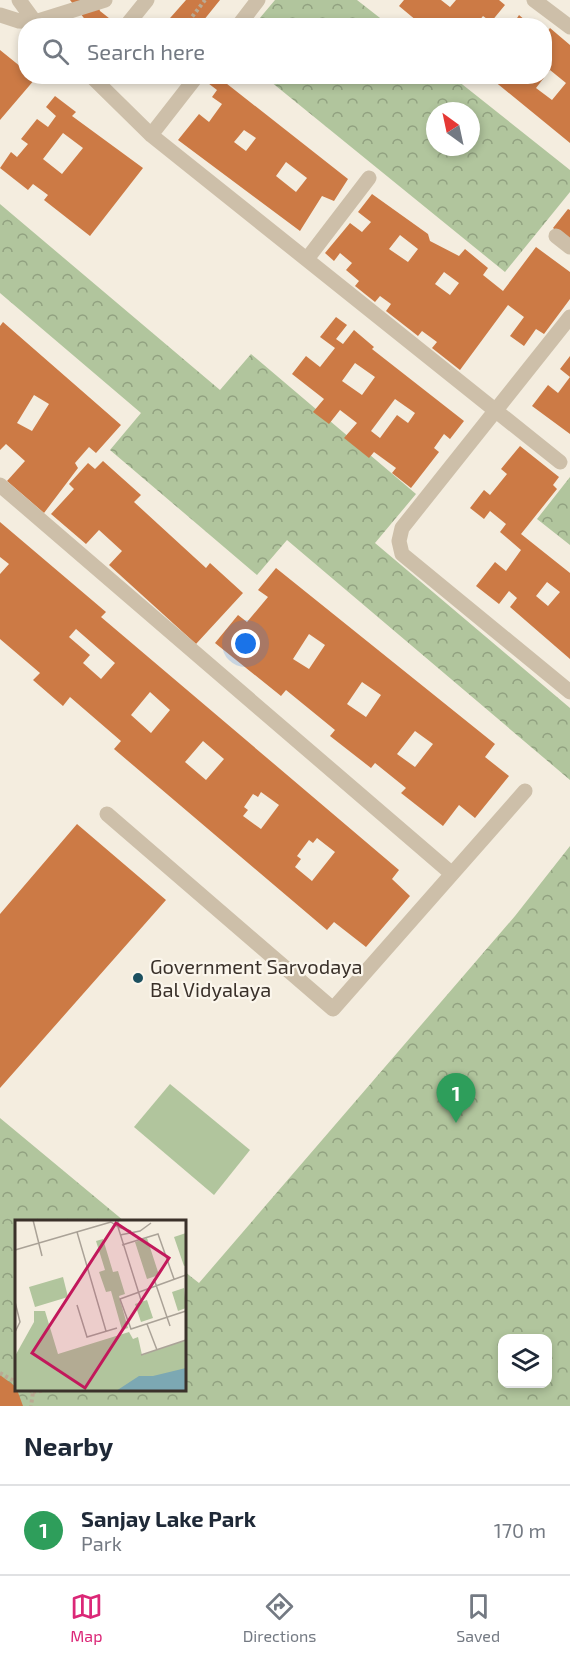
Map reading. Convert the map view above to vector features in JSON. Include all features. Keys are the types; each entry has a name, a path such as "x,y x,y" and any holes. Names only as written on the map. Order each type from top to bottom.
{"street":[{"path":"20,0 33,18"},
{"path":"54,18 105,0"},
{"path":"132,18 147,0"},
{"path":"244,18 258,0"},
{"path":"534,0 570,27"},
{"path":"0,15 18,21"},
{"path":"99,84 136,123 560,462"},
{"path":"151,135 191,84"},
{"path":"307,259 369,178"},
{"path":"555,236 570,248"},
{"path":"570,317 402,528 399,541 402,554 570,692"},
{"path":"0,485 451,873"},
{"path":"107,814 333,1009 525,791"}],"path":[{"path":"191,18 205,0"},
{"path":"0,1373 15,1381"},
{"path":"31,1391 31,1406"}],"green space":[{"path":"275,0 357,0 380,18 260,18"},
{"path":"274,84 462,84 570,170 570,192 505,272"},
{"path":"0,204 220,390 251,354 416,494 375,543 570,708 570,780 287,540 257,575 110,450 141,413 0,293"},
{"path":"570,477 570,545 537,519"},
{"path":"570,846 570,1406 0,1406 0,1118 123,1220 15,1220 15,1391 186,1391 186,1273 199,1283 515,916"},
{"path":"170,1084 250,1150 214,1195 134,1127"}],"building":[{"path":"70,0 96,0 100,11 109,18 84,18"},
{"path":"186,0 220,0 205,18 170,18"},
{"path":"404,0 441,0 450,7 456,0 499,0 505,5 494,18 483,16 481,18 413,18 399,6"},
{"path":"552,30 570,45 570,143 498,84 539,84 536,88 552,100 566,83 552,72"},
{"path":"0,50 18,65 18,84 31,84 0,120"},
{"path":"209,84 227,84 348,179 334,201 322,196 300,231 178,140 199,114 209,122 222,104 212,97 217,90","holes":["244,130 256,138 246,151 234,142","286,162 307,178 296,192 276,176"]},
{"path":"55,96 76,112 72,116 143,168 90,236 44,200 48,195 33,184 28,190 0,168 11,152 17,157 28,144 21,139 37,119 48,127 56,116 46,107","holes":["63,133 83,148 62,174 43,159"]},
{"path":"372,194 428,234 430,241 459,256 465,249 488,268 483,275 503,291 536,247 570,272 570,299 544,334 536,329 524,346 510,336 524,317 508,305 460,370 432,348 437,342 422,331 418,336 386,311 391,304 380,296 375,302 355,286 359,281 346,270 352,263 340,253 334,261 325,253 350,223 362,232 371,222 358,212","holes":["400,235 418,249 408,262 389,249","444,272 459,283 450,295 435,284"]},
{"path":"568,209 570,210 570,242 553,228"},
{"path":"336,317 347,325 336,339 343,344 354,330 374,347 372,349 464,421 450,439 444,434 434,448 439,452 411,488 392,473 396,468 374,452 369,458 344,438 357,423 340,410 329,424 313,412 324,399 292,374 306,356 320,367 335,348 320,337","holes":["355,363 375,377 362,395 342,381","395,399 415,413 408,423 397,415 380,438 371,431"]},
{"path":"3,322 121,425 96,453 89,447 75,463 78,468 44,513 7,481 25,461 6,444 0,450 0,326","holes":["34,395 49,404 32,431 17,423"]},
{"path":"570,356 570,377 560,369"},
{"path":"570,377 570,434 532,406 548,385 558,393"},
{"path":"520,446 559,477 553,485 557,489 521,534 570,573 570,659 510,607 517,598 509,591 499,604 476,586 495,562 506,571 521,550 500,532 506,524 490,511 484,519 470,508 484,490 490,495 507,474 501,469","holes":["547,582 560,592 548,606 536,596"]},
{"path":"103,461 141,495 134,502 206,568 210,563 243,593 196,644 109,565 122,551 99,530 86,544 51,514 74,489 69,484 88,463 95,469"},
{"path":"0,522 106,612 101,617 399,870 392,879 410,896 366,947 334,922 327,930 114,749 121,741 70,697 63,706 33,680 40,673 0,639 0,574 9,564 0,557","holes":["76,629 115,663 101,679 83,663 90,655 69,637","150,692 170,710 151,733 131,715","203,741 224,759 206,780 185,762","261,792 279,805 261,829 243,816 248,810 244,807 253,794 258,797","317,838 335,852 312,881 295,867 301,859 297,856 309,840 313,843"]},
{"path":"276,568 495,744 485,757 509,776 475,818 459,805 443,826 401,793 406,788 375,763 371,768 330,736 335,730 286,690 281,696 215,643 238,615 247,622 268,597 258,590","holes":["309,634 325,645 309,669 293,659","362,682 381,695 366,717 347,704","415,731 433,744 415,767 397,754"]},
{"path":"77,824 166,900 0,1088 0,914"},
{"path":"0,1375 15,1386 23,1406 0,1406"}],"place":[{"name":"Government Sarvodaya Bal Vidyalaya","path":"138,978"},
{"name":"Sanjay Lake Park","path":"456,1123"}]}
